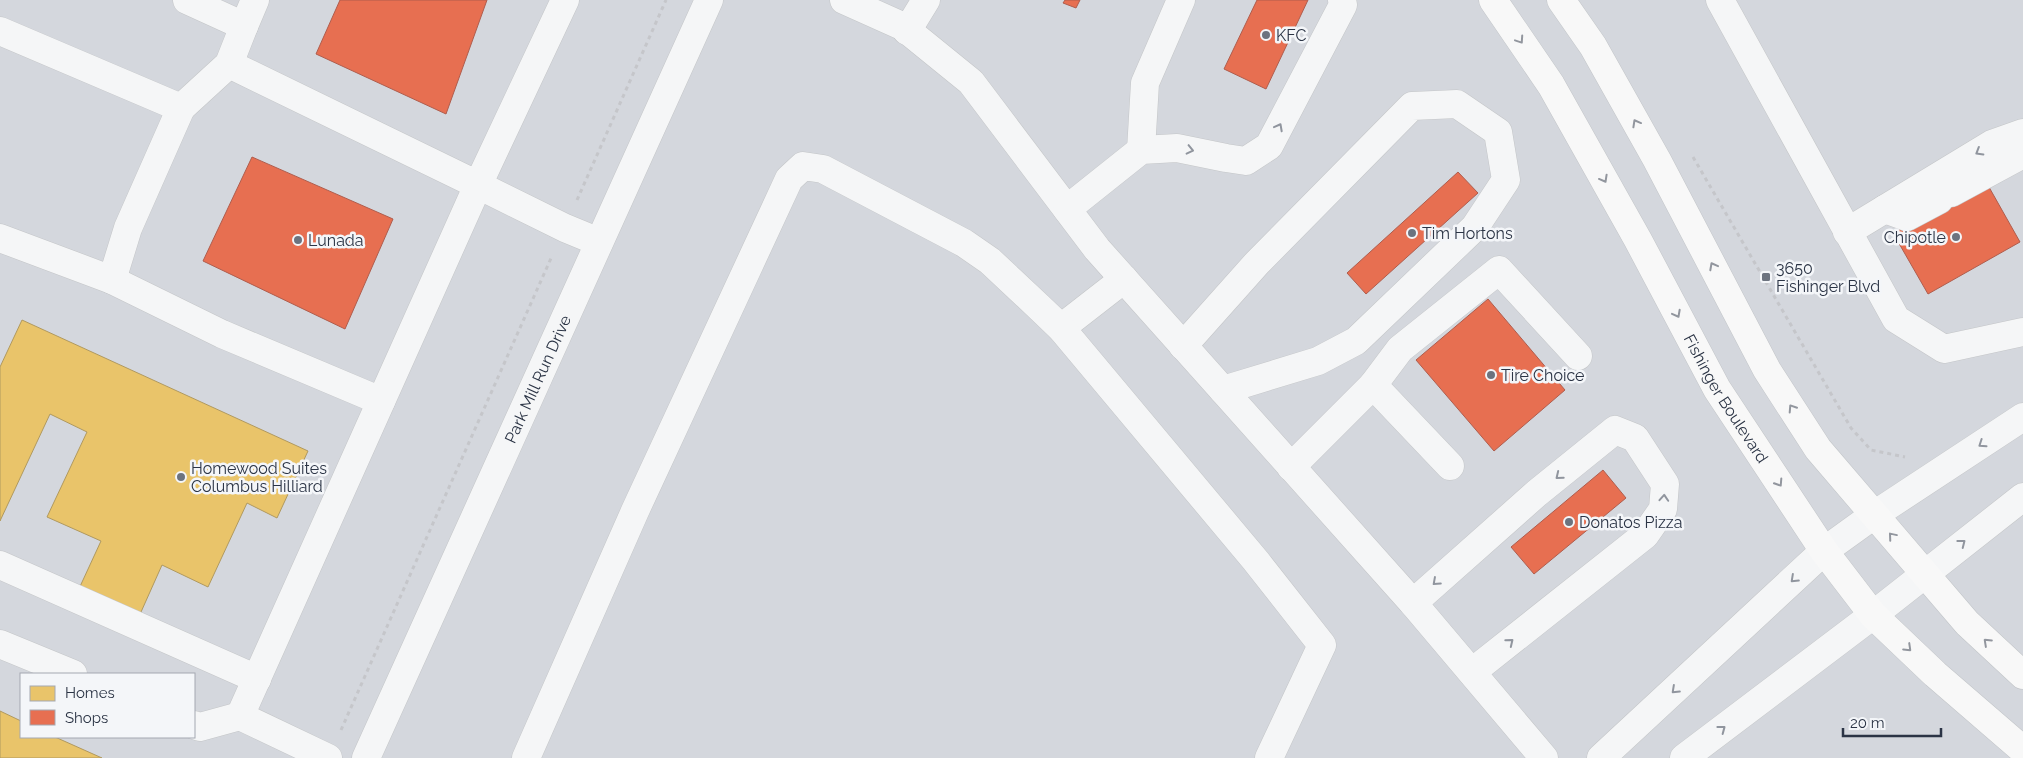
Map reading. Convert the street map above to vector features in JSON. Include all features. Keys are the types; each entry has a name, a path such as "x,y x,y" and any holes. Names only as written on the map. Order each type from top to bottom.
{"main road":[{"name":"Fishinger Boulevard","path":"1493,0 1551,85 1638,240 1717,389 1824,551 1873,615 1935,674 2023,750"},
{"path":"1561,0 1593,46 1657,160 1767,370 1818,449 1967,623 2023,675"}],"street":[{"path":"187,0 244,26"},
{"path":"112,280 128,228 181,108 229,64 256,0"},
{"path":"240,716 478,185 565,0"},
{"name":"Park Mill Run Drive","path":"366,758 708,0"},
{"path":"844,0 902,26 971,82 1097,249 1413,603 1544,758"},
{"path":"907,31 926,0"},
{"path":"1141,150 1145,83 1181,0"},
{"path":"1067,209 1141,150 1177,148 1246,161 1269,146 1343,5 1342,0"},
{"path":"1720,0 1896,319 1944,350 2023,332"},
{"path":"0,31 181,108"},
{"path":"229,64 564,228 599,242"},
{"path":"1183,346 1257,262 1412,106 1457,104 1498,132 1506,180 1475,226 1356,341 1318,361 1223,390"},
{"path":"1847,232 1992,144 2023,133"},
{"path":"1885,209 1907,217 2023,154"},
{"path":"526,758 634,512 789,179 804,166 823,169 964,243 990,261 1061,328 1256,561 1322,645 1268,758"},
{"path":"0,238 112,280 222,334 381,401"},
{"path":"1292,467 1373,385 1400,349 1499,270 1578,356"},
{"path":"1061,328 1124,279"},
{"path":"1373,385 1450,466"},
{"path":"1602,758 1824,551 1874,515 2023,418"},
{"path":"1413,603 1536,493 1615,430 1635,438 1665,484 1663,509 1644,535 1472,672"},
{"path":"1684,758 1873,615 2023,496"},
{"path":"0,565 257,679"},
{"path":"0,644 72,673"},
{"path":"195,724 200,727 240,716 328,758"}],"path":[{"path":"341,731 666,0"},
{"path":"1691,154 1851,428 1871,450 1903,457 1910,454"}],"shaded area":[{"path":"0,0 2023,0 2023,758 0,758"}],"building: Homes":[{"name":"Homewood Suites Columbus Hilliard","path":"22,320 308,451 277,518 247,503 208,587 162,565 137,621 77,593 101,541 47,517 87,432 50,414 0,521 0,367"},
{"path":"0,711 20,721 20,738 57,738 102,758 0,758"}],"building: Shops":[{"path":"340,0 487,0 446,114 316,54"},
{"path":"1065,0 1080,0 1076,8 1063,3"},
{"name":"KFC","path":"1257,0 1308,0 1266,89 1224,69"},
{"name":"Lunada","path":"252,157 393,219 345,329 203,261"},
{"name":"Tim Hortons","path":"1458,172 1478,193 1366,294 1347,273"},
{"name":"Chipotle","path":"1985,180 2020,242 1928,294 1893,233"},
{"name":"Tire Choice","path":"1488,299 1565,390 1494,451 1416,360"},
{"name":"Donatos Pizza","path":"1603,470 1626,498 1534,574 1511,547"}],"place":[{"name":"KFC","path":"1266,35"},
{"name":"Tim Hortons","path":"1412,233"},
{"name":"Chipotle","path":"1956,237"},
{"name":"Lunada","path":"298,240"},
{"name":"3650 Fishinger Blvd","path":"1766,277"},
{"name":"Tire Choice","path":"1491,375"},
{"name":"Homewood Suites Columbus Hilliard","path":"181,477"},
{"name":"Donatos Pizza","path":"1569,522"}]}
